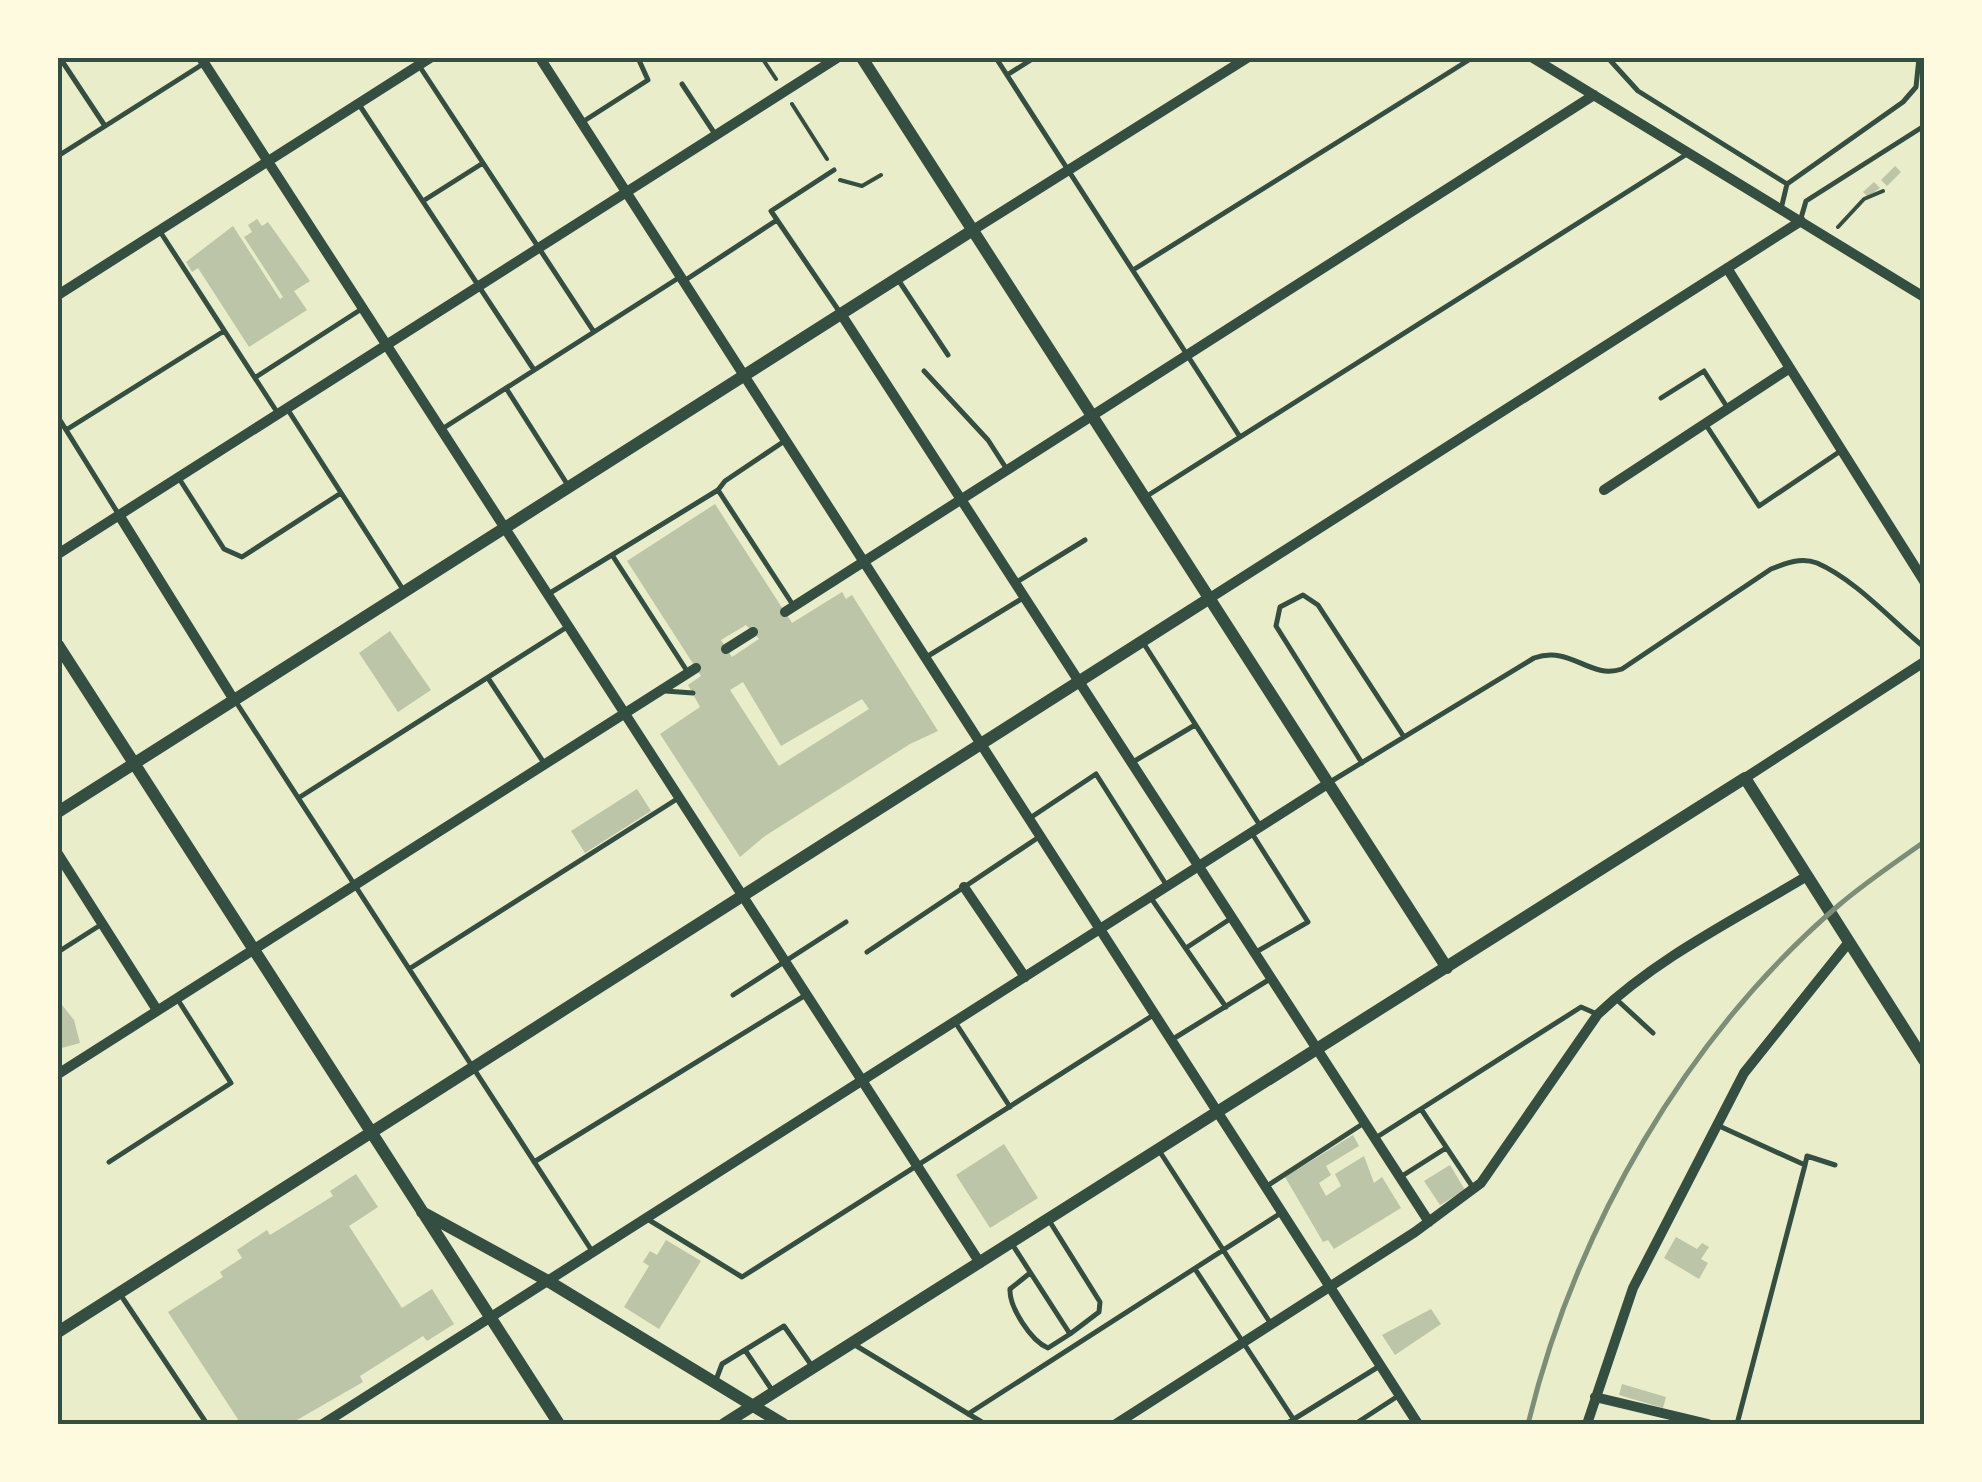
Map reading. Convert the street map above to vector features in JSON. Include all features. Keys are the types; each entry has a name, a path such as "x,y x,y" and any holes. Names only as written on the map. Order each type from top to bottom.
{"street":[{"path":"58,295 430,58"},
{"path":"542,58 1418,1424"},
{"path":"58,554 837,58"},
{"path":"862,58 1447,968"},
{"path":"58,812 1246,58"},
{"path":"1533,58 1924,297"},
{"path":"203,60 980,1263"},
{"path":"789,609 1594,95"},
{"path":"58,1332 1801,221"},
{"path":"1728,268 1924,582"},
{"path":"841,314 1429,1222"},
{"path":"1604,490 1790,368"},
{"path":"119,515 234,700"},
{"path":"726,649 753,632"},
{"path":"58,645 559,1424"},
{"path":"724,1424 1924,662"},
{"path":"58,1074 692,671"},
{"path":"1745,778 1924,1060"},
{"path":"323,1424 1329,783"},
{"path":"58,854 157,1010"},
{"path":"1116,1424 1331,1287 1473,1189 1598,1014 1615,998 1688,947 1807,876"},
{"path":"964,887 1025,977"},
{"path":"1587,1424 1633,1288 1755,1056 1849,942"},
{"path":"420,1210 548,1281 783,1424"},
{"path":"1596,1398 1708,1424"}],"lane":[{"path":"60,58 105,126"},
{"path":"582,123 648,80 638,58"},
{"path":"996,58 1240,437"},
{"path":"1007,75 1034,58"},
{"path":"1133,270 1472,58"},
{"path":"1608,58 1638,91 1788,184"},
{"path":"1781,210 1788,184 1903,102 1916,86 1919,58"},
{"path":"58,156 203,60"},
{"path":"419,64 594,332"},
{"path":"682,84 715,134"},
{"path":"359,103 534,370"},
{"path":"1801,221 1806,200 1924,126"},
{"path":"1145,497 1688,154"},
{"path":"424,201 483,162"},
{"path":"834,170 771,211 841,314"},
{"path":"442,429 777,220"},
{"path":"160,230 255,378 341,493 404,592"},
{"path":"897,278 948,354"},
{"path":"255,378 363,308"},
{"path":"66,430 224,330"},
{"path":"924,371 988,440 1006,469"},
{"path":"1661,398 1704,371 1729,410"},
{"path":"506,388 569,486"},
{"path":"58,418 119,515"},
{"path":"1706,425 1759,506 1842,450"},
{"path":"548,594 718,490 725,481 786,440"},
{"path":"178,477 224,549 242,557 341,493"},
{"path":"718,490 789,609"},
{"path":"1014,584 1085,540"},
{"path":"613,557 692,671"},
{"path":"1329,783 1534,658 1552,652 1609,673 1622,669 1771,569 1794,560 1815,562 1838,576 1924,648"},
{"path":"1362,763 1276,626 1280,607 1292,598 1303,595 1318,606 1404,737"},
{"path":"925,658 1023,598"},
{"path":"300,797 568,627"},
{"path":"1143,641 1308,922 1253,954"},
{"path":"488,678 545,765"},
{"path":"662,690 693,693"},
{"path":"234,700 593,1252"},
{"path":"1130,763 1195,725"},
{"path":"1030,818 1096,774 1167,886"},
{"path":"409,969 680,798"},
{"path":"867,952 1042,835"},
{"path":"1150,897 1226,1007"},
{"path":"1186,948 1230,919"},
{"path":"733,995 846,922"},
{"path":"58,952 102,924"},
{"path":"1174,1039 1270,979"},
{"path":"534,1162 807,994"},
{"path":"108,1162 232,1083 177,998"},
{"path":"1615,998 1653,1033"},
{"path":"1375,1139 1581,1006 1598,1014"},
{"path":"646,1218 742,1277 1157,1013"},
{"path":"955,1022 1010,1107"},
{"path":"1421,1110 1473,1189"},
{"path":"1267,1186 1364,1123"},
{"path":"1718,1125 1804,1165"},
{"path":"1400,1177 1446,1148"},
{"path":"1159,1150 1271,1325"},
{"path":"1738,1424 1807,1156 1835,1165"},
{"path":"968,1414 1283,1212"},
{"path":"1030,1274 1010,1289 1009,1299 1029,1330 1048,1348 1099,1312 1100,1302 1048,1220"},
{"path":"1012,1243 1070,1334"},
{"path":"1195,1268 1241,1345 1294,1420"},
{"path":"119,1293 207,1424"},
{"path":"715,1383 722,1364 784,1326 813,1368"},
{"path":"853,1343 985,1424"},
{"path":"745,1350 774,1393"},
{"path":"1286,1424 1381,1366"},
{"path":"1354,1424 1400,1396"}],"path":[{"path":"762,58 844,184 862,186 881,175"},
{"path":"1837,228 1864,199 1883,190"}],"building":[{"path":"1895,166 1901,172 1887,186 1881,180"},
{"path":"1874,182 1880,188 1868,197 1863,192"},
{"path":"257,219 262,226 268,222 310,281 294,291 307,310 249,347 198,268 192,272 186,262 233,226 280,299 283,297 244,237 252,232 248,225"},
{"path":"715,504 792,623 842,592 846,599 852,595 938,731 910,744 765,836 740,857 660,734 700,707 688,685 701,676 627,561","holes":["746,625 759,639 732,657 721,640","743,682 781,746 862,699 869,709 779,766 730,690"]},
{"path":"390,631 431,690 398,712 359,653"},
{"path":"637,789 651,811 585,853 571,831"},
{"path":"58,1000 74,1020 80,1043 58,1049"},
{"path":"1353,1135 1359,1146 1326,1166 1331,1175 1319,1183 1326,1196 1341,1186 1335,1174 1364,1156 1374,1183 1382,1177 1401,1208 1334,1249 1328,1240 1323,1242 1285,1177"},
{"path":"1004,1144 1038,1198 990,1228 956,1175"},
{"path":"1450,1165 1465,1190 1440,1205 1424,1181"},
{"path":"356,1174 378,1207 349,1226 402,1308 432,1289 454,1324 427,1341 423,1336 360,1376 363,1382 290,1424 241,1424 168,1312 223,1277 220,1272 242,1258 237,1250 267,1230 270,1235 333,1196 330,1191"},
{"path":"1676,1237 1697,1249 1702,1243 1709,1247 1701,1259 1708,1263 1699,1279 1664,1258"},
{"path":"666,1240 701,1261 659,1329 624,1307 649,1266 643,1262 650,1251 657,1255"},
{"path":"1431,1309 1441,1324 1395,1355 1382,1335"},
{"path":"1622,1384 1666,1397 1663,1408 1619,1395"}],"railway":[{"path":"1528,1424 1575,1279 1644,1141 1686,1076 1732,1014 1784,957 1849,897 1924,842"}]}
